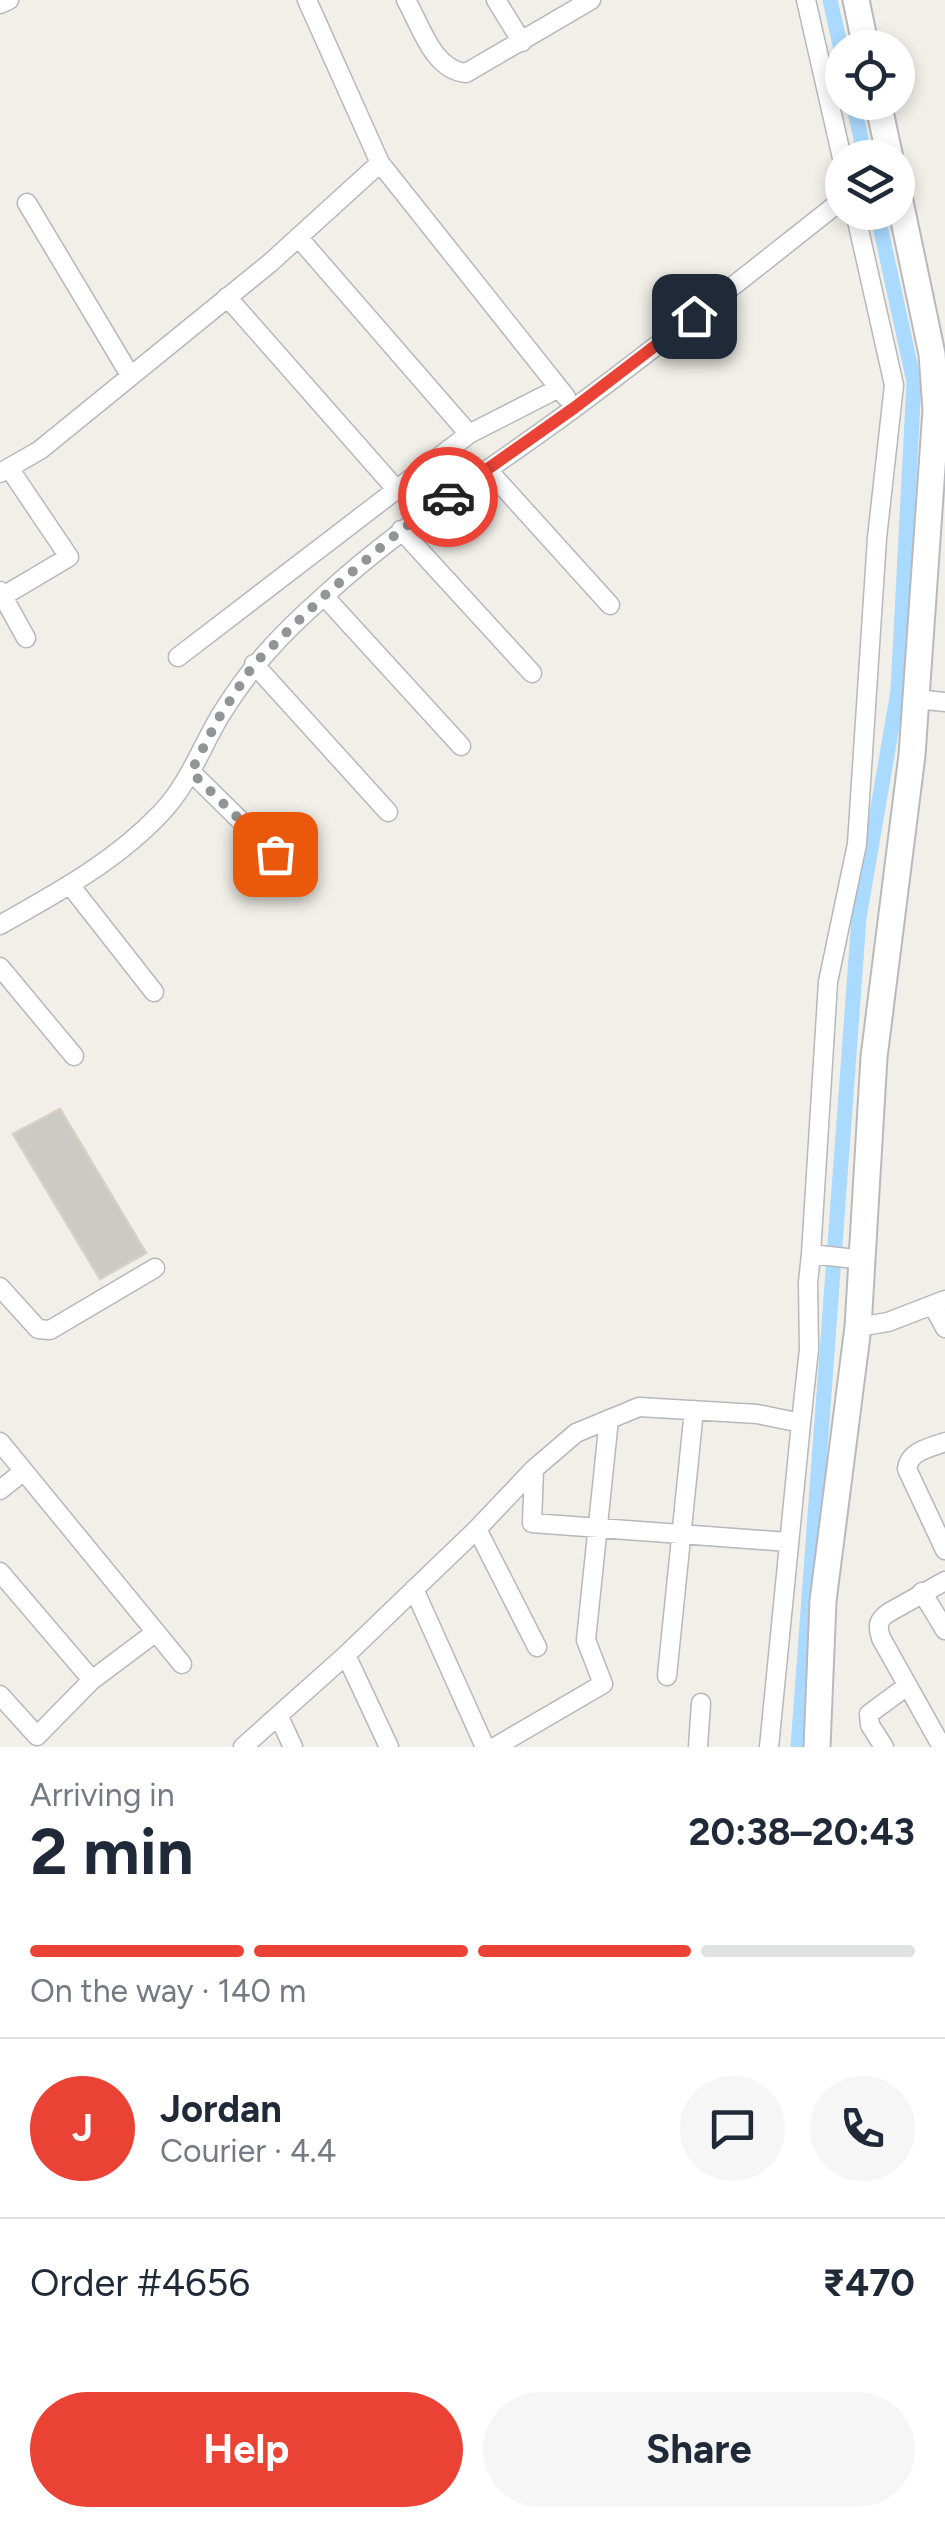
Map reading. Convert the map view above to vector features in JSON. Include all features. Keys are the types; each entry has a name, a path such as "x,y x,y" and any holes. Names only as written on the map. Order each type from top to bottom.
{"street":[{"path":"0,4 9,0"},
{"path":"307,0 380,163 566,398"},
{"path":"406,0 440,62 453,72 466,74 590,0"},
{"path":"496,0 522,42"},
{"path":"806,0 838,140"},
{"path":"856,0 862,30"},
{"path":"26,638 1,595 69,557 4,471 40,450 227,297 380,163"},
{"path":"27,203 130,376"},
{"path":"0,925 70,885 126,846 151,822 191,772 218,719 254,664 324,596 401,530 488,470 566,398 825,212"},
{"path":"768,1747 810,1350 808,1284 819,1254 828,982 857,844 877,538 894,384 859,230"},
{"path":"817,1747 822,1601 873,1324 859,1259 874,1056 912,755 936,410 932,354 906,230"},
{"path":"298,237 469,434"},
{"path":"227,297 396,489"},
{"path":"178,657 469,434 566,398"},
{"path":"488,470 610,605"},
{"path":"401,530 532,673"},
{"path":"324,596 461,746"},
{"path":"254,664 388,812"},
{"path":"916,699 945,702"},
{"path":"191,772 304,882"},
{"path":"70,885 154,992"},
{"path":"0,967 74,1056"},
{"path":"819,1254 859,1259"},
{"path":"3,1296 38,1330 50,1330 156,1268"},
{"path":"873,1324 939,1303 945,1328"},
{"path":"244,1747 477,1529 534,1468 576,1434 639,1406 758,1414 800,1423"},
{"path":"666,1676 694,1410"},
{"path":"495,1747 603,1684 586,1640 610,1420"},
{"path":"0,1442 182,1664"},
{"path":"945,1442 915,1454 908,1460 907,1470 945,1550"},
{"path":"534,1468 532,1523 788,1542"},
{"path":"0,1490 24,1471"},
{"path":"477,1529 536,1647"},
{"path":"0,1572 92,1680"},
{"path":"942,1747 878,1627 881,1618 945,1581"},
{"path":"414,1589 486,1747"},
{"path":"922,1592 945,1630"},
{"path":"2,1701 40,1742 92,1680 156,1632"},
{"path":"346,1655 389,1747"},
{"path":"884,1747 870,1725 870,1714 908,1686"},
{"path":"698,1747 701,1703"},
{"path":"278,1717 293,1747"}],"building":[{"path":"60,1109 146,1253 100,1279 13,1134"}],"waterway":[{"path":"830,0 837,30"},
{"path":"857,120 861,140"},
{"path":"798,1747 859,918 898,691 914,382 881,230"}],"way so far":[{"path":"275,854 191,772 218,719 254,664 324,596 401,530 448,497"}],"route":[{"path":"448,497 694,316"}]}
